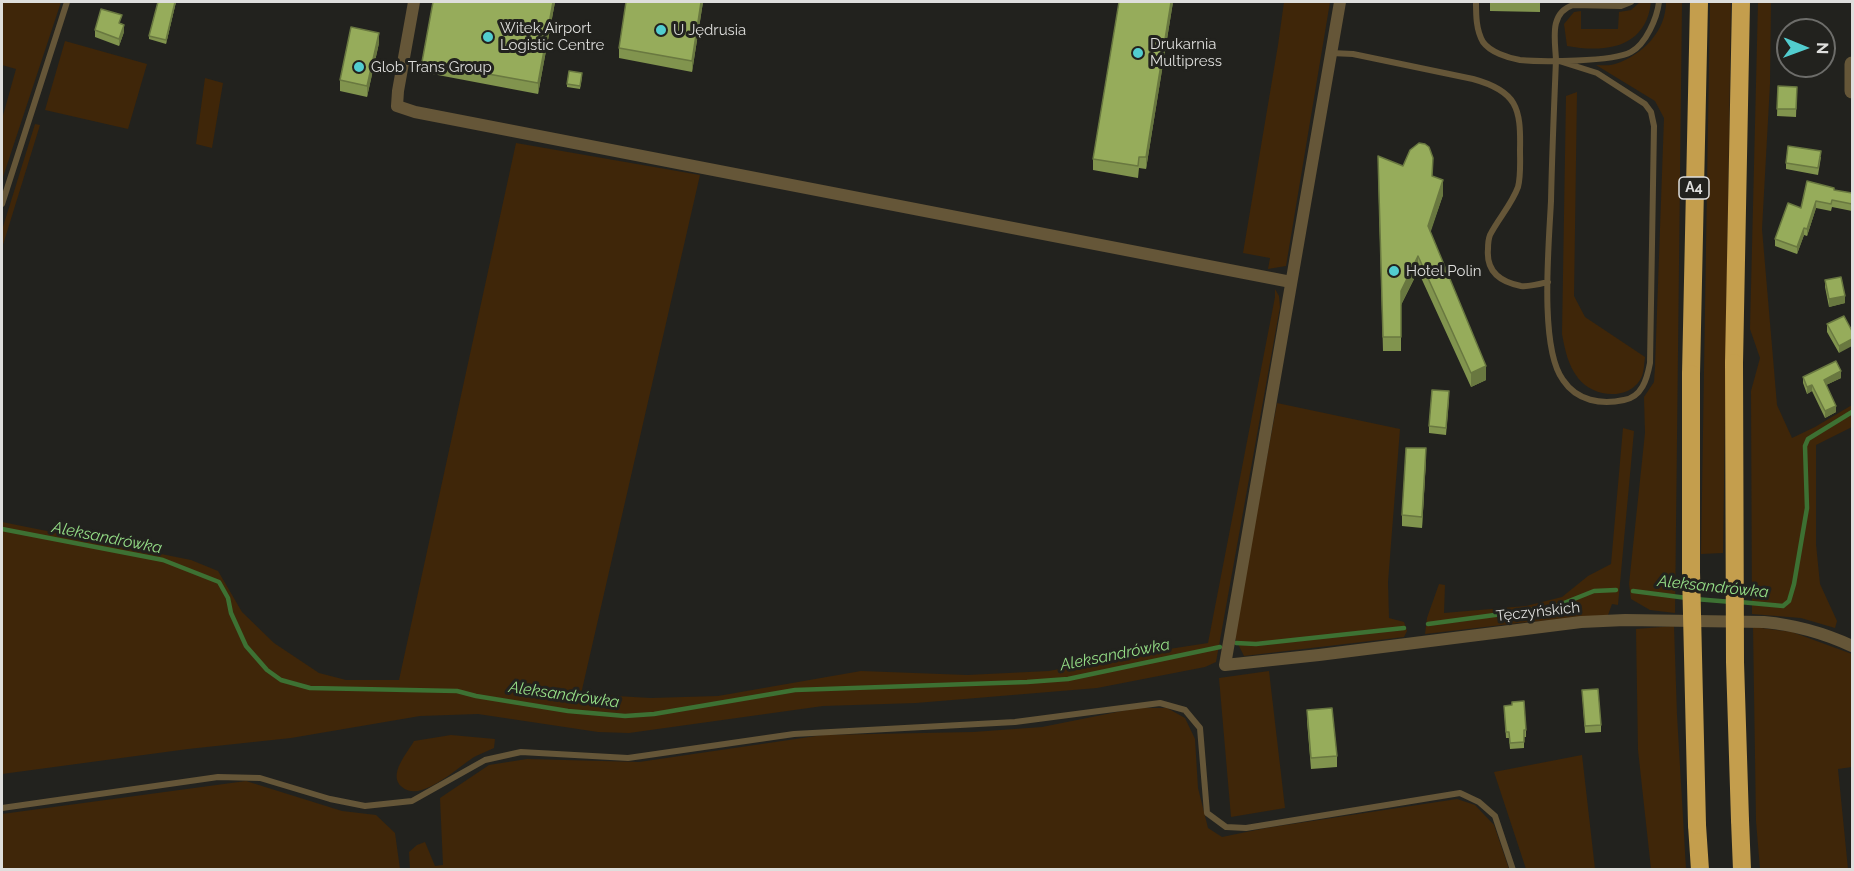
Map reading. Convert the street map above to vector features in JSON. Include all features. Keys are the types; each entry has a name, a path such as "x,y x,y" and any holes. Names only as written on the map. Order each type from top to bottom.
{"highway":[{"name":"A4","path":"1699,2 1691,374 1691,583 1700,870"},
{"path":"1741,2 1734,363 1735,662 1742,870"}],"street":[{"path":"414,2 397,106 415,112 1291,282 1340,2"},
{"path":"1852,64 1852,91"},
{"name":"Tęczyńskich","path":"1291,282 1225,665 1352,652 1581,622 1625,620 1787,624 1813,630 1852,646"}],"lane":[{"path":"2,204 67,2"},
{"path":"1476,2 1477,25 1484,43 1498,54 1519,60 1611,59 1632,52 1647,35 1657,18 1659,2"},
{"path":"1556,60 1597,73 1645,104 1651,112 1654,126 1650,363 1647,379 1641,391 1627,400 1591,401 1575,392 1563,381 1553,361 1548,282 1556,60 1555,26 1559,13 1566,7 1573,5 1621,6 1631,2"},
{"path":"1331,53 1353,54 1490,83 1509,97 1516,107 1521,122 1518,187 1489,238 1487,257 1492,271 1502,279 1522,286 1548,282"},
{"path":"2,808 218,777 260,778 330,799 365,806 412,801 485,760 521,752 628,758 794,734 1015,722 1160,703 1185,710 1200,728 1207,813 1226,827 1246,828 1460,793 1479,802 1495,816 1513,870"}],"shaded area":[{"path":"2,2 61,2 2,180 2,119 16,69 2,65"},
{"path":"1284,2 1330,2 1286,266 1268,269 1270,258 1243,253"},
{"path":"1640,2 1651,2 1648,17 1633,38 1622,44 1596,49 1567,46 1564,24 1574,12 1581,11 1581,29 1618,29 1619,12 1631,10"},
{"path":"1666,2 1682,2 1675,613 1650,610 1631,599 1629,584 1645,433 1644,397 1654,382 1664,118 1655,101 1596,65 1615,64 1635,55 1643,48 1662,23"},
{"path":"1710,2 1731,2 1723,553 1701,554"},
{"path":"1758,2 1771,2 1770,84 1762,229 1777,405 1792,438 1852,405 1852,427 1816,445 1816,544 1820,584 1837,621 1835,628 1801,618 1752,614 1751,391 1760,358 1750,329"},
{"path":"65,41 147,64 128,129 45,110"},
{"path":"205,78 223,83 212,148 196,144"},
{"path":"1577,92 1574,296 1585,317 1645,357 1640,380 1634,387 1618,394 1600,393 1578,378 1569,363 1562,334 1566,96"},
{"path":"35,124 40,125 2,248 2,230"},
{"path":"516,143 700,175 581,694 651,698 718,696 861,671 967,675 1049,671 1208,643 1275,289 1279,296 1280,307 1216,662 1205,667 1097,688 916,703 823,706 629,733 598,732 478,714 420,716 291,738 188,749 2,774 2,522 191,560 218,571 242,612 274,643 319,673 346,680 399,680"},
{"path":"1277,403 1400,429 1388,582 1389,618 1404,622 1407,631 1404,637 1244,656 1234,636"},
{"path":"1623,428 1634,431 1618,605 1612,604 1608,615 1425,634 1427,618 1439,584 1445,585 1444,613 1526,606 1562,597 1588,576 1611,564"},
{"path":"1674,626 1686,869 1651,869 1638,750 1636,629"},
{"path":"1753,627 1792,632 1852,654 1852,767 1838,769 1848,869 1760,869 1756,821"},
{"path":"1269,671 1285,808 1231,817 1219,678"},
{"path":"1137,708 1167,708 1185,718 1195,739 1198,788 1208,828 1222,837 1266,828 1457,799 1475,805 1494,825 1509,869 410,870 409,852 425,842 435,866 443,865 440,798 489,765 527,759 639,762 823,735 973,732 1042,727"},
{"path":"451,735 495,739 494,748 476,756 430,787 420,791 410,791 402,787 398,782 398,770 414,741"},
{"path":"1582,755 1595,869 1526,869 1494,772"},
{"path":"246,781 342,811 376,815 395,833 400,869 2,869 2,814"}],"building":[{"path":"158,2 175,2 166,40 149,36"},
{"name":"Witek Airport Logistic Centre","path":"433,2 553,2 538,83 422,62"},
{"name":"U Jędrusia","path":"626,2 701,2 692,61 619,48"},
{"name":"Drukarnia Multipress","path":"1119,2 1171,2 1146,157 1139,157 1138,166 1093,159"},
{"path":"101,9 122,15 119,23 124,25 119,39 95,30"},
{"name":"Glob Trans Group","path":"351,27 379,33 367,86 340,80"},
{"path":"569,71 582,73 580,86 567,84"},
{"path":"1778,86 1797,87 1796,109 1777,109"},
{"name":"Hotel Polin","path":"1419,143 1429,147 1433,158 1432,176 1443,180 1428,226 1486,366 1471,373 1418,256 1401,291 1401,337 1383,337 1378,156 1403,166 1410,150"},
{"path":"1788,146 1821,151 1818,168 1786,163"},
{"path":"1807,181 1852,193 1852,204 1832,200 1831,204 1816,201 1807,229 1804,228 1797,247 1775,239 1788,203 1801,208"},
{"path":"1841,277 1845,296 1829,299 1825,280"},
{"path":"1844,316 1852,331 1852,339 1839,346 1827,324"},
{"path":"1836,361 1841,371 1824,380 1836,406 1825,411 1812,385 1807,387 1803,377"},
{"path":"1432,390 1449,391 1446,428 1429,426"},
{"path":"1406,448 1426,448 1422,517 1402,515"},
{"path":"1598,689 1601,725 1585,726 1582,690"},
{"path":"1524,701 1526,730 1524,730 1524,742 1510,743 1509,732 1506,732 1504,706 1512,705 1512,702"},
{"path":"1332,708 1337,756 1311,758 1307,710"}],"waterway":[{"name":"Aleksandrówka","path":"1740,602 1783,606 1789,601 1807,508 1805,446 1808,439 1852,412"},
{"name":"Aleksandrówka","path":"2,529 163,560 219,582 228,598 231,613 246,646 267,670 281,680 310,688 457,691 568,711 625,716 654,714 795,690 1068,679 1220,647"},
{"name":"Aleksandrówka","path":"1428,624 1554,607 1594,591 1616,590"},
{"name":"Aleksandrówka","path":"1633,591 1687,598"},
{"name":"Aleksandrówka","path":"1695,599 1732,602"},
{"name":"Aleksandrówka","path":"1236,643 1256,644 1404,628"}],"place":[{"name":"U Jędrusia","path":"661,30"},
{"name":"Witek Airport Logistic Centre","path":"488,37"},
{"name":"Drukarnia Multipress","path":"1138,53"},
{"name":"Glob Trans Group","path":"359,67"},
{"name":"Hotel Polin","path":"1394,271"}]}
